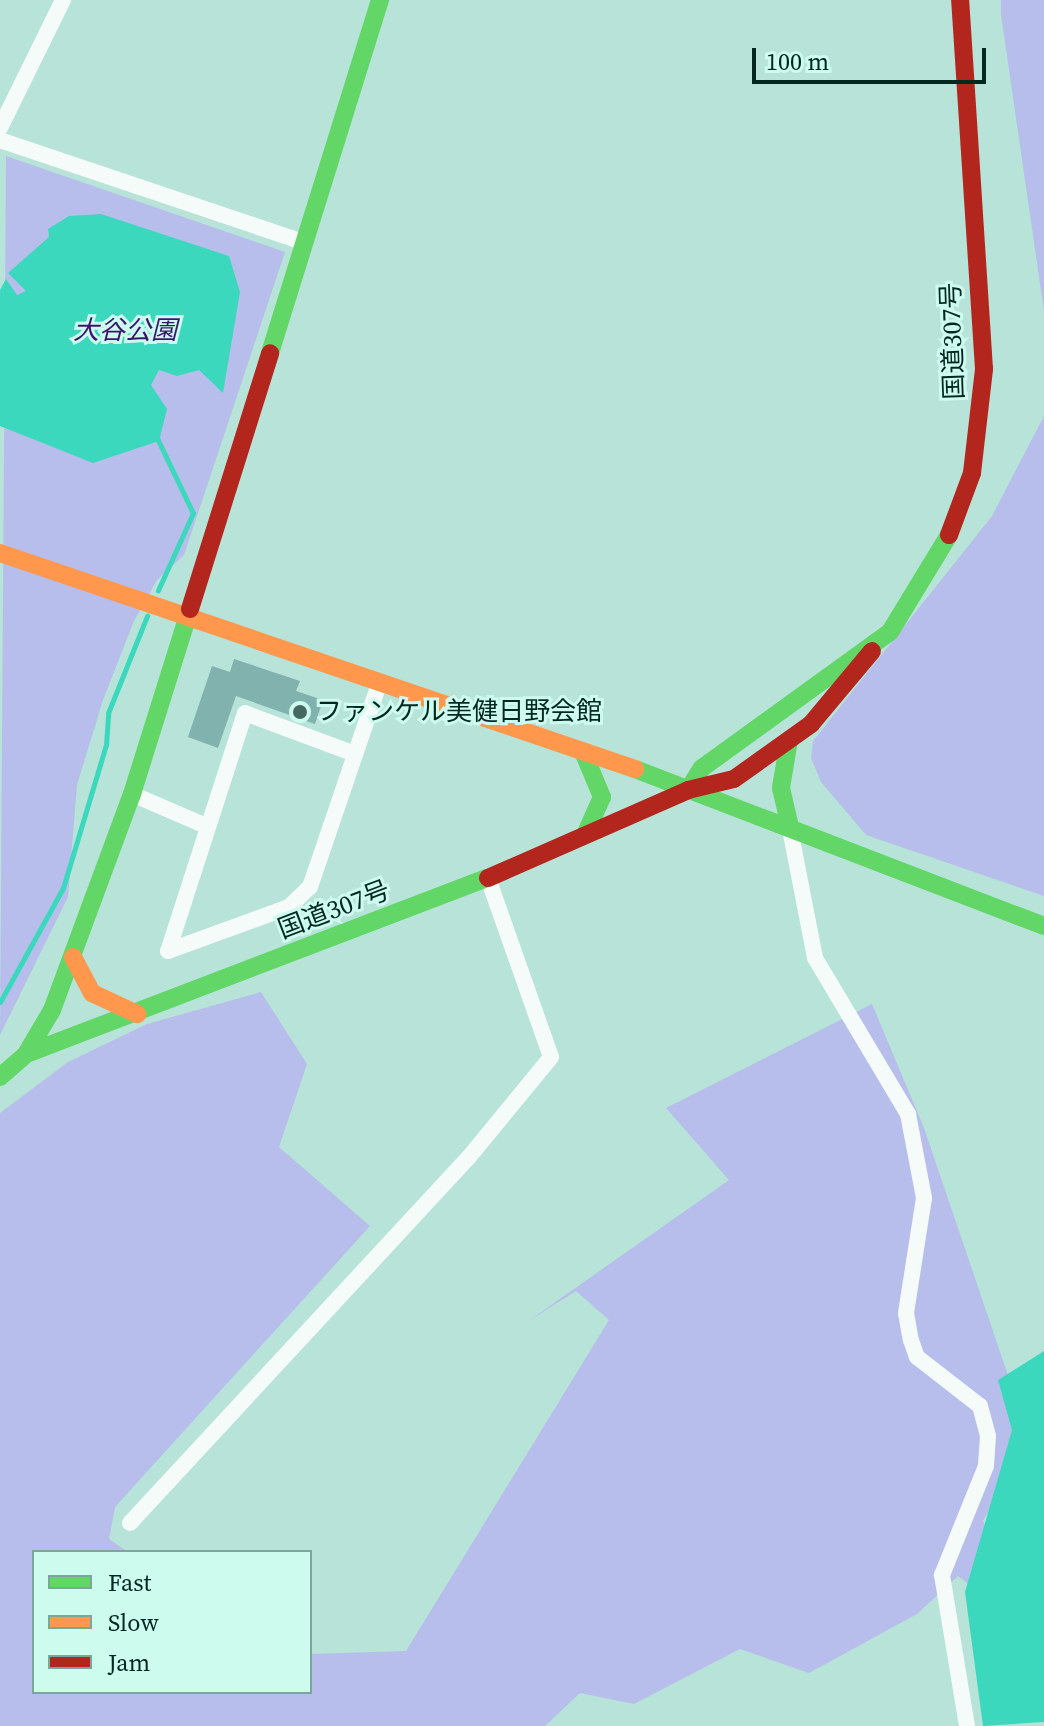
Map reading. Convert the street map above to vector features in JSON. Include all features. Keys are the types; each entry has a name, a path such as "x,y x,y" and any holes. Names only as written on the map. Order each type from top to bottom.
{"main road":[{"path":"26,1054 73,957 132,794 380,0"},
{"name":"国道307号","path":"0,1077 26,1054 488,878 688,790 734,779 789,740 852,684 944,550 972,473 981,414 960,0"},
{"path":"0,553 789,824 1044,926"},
{"name":"国道307号","path":"688,790 702,768 872,651"},
{"path":"789,740 781,788 789,824"},
{"path":"584,754 602,797 585,835"},
{"path":"73,957 92,993 137,1014"}],"street":[{"path":"0,128 63,0"},
{"path":"0,140 303,242"},
{"path":"355,754 245,713 168,951 289,907 310,887 379,684"},
{"path":"132,794 206,826"},
{"path":"789,824 815,958 908,1114 924,1198 906,1313 911,1340 917,1357 980,1406 988,1436 986,1466 942,1575 967,1726"},
{"path":"130,1523 469,1157 551,1057 488,878"}],"green space":[{"path":"1001,0 1044,0 1044,311 1001,15"},
{"name":"大谷公園","path":"6,156 285,252 184,555 157,580 134,621 103,700 77,785 68,897 0,1035"},
{"path":"1044,416 1044,896 866,835 821,782 811,758 813,741 992,516"},
{"path":"261,992 307,1064 279,1147 370,1226 115,1507 109,1539 125,1550 32,1550 32,1694 312,1694 312,1654 406,1651 609,1320 576,1291 527,1322 729,1180 666,1108 872,1004 924,1128 1029,1437 983,1521 1013,1576 1000,1608 958,1576 917,1614 809,1673 740,1649 634,1704 580,1693 545,1726 0,1726 0,1113 68,1062 147,1024"}],"shaded area":[{"path":"101,214 229,256 240,292 223,393 199,370 177,376 159,370 151,385 167,409 159,441 93,463 0,426 0,290 6,279 17,295 26,291 8,273 49,237 48,229 69,216"},
{"path":"1044,1351 1044,1722 983,1726 965,1592 1012,1430 998,1380"}],"building":[{"name":"ファンケル美健日野会館","path":"234,659 300,681 296,691 323,700 315,724 236,696 218,748 188,737 212,666 230,672"}],"waterway":[{"path":"157,438 193,513 158,590"},
{"path":"0,1002 63,888 106,745 108,713 147,616"}],"traffic: fast":[{"path":"270,353 380,0"},
{"path":"688,790 702,768 890,632 949,535"},
{"path":"26,1054 52,1010 132,794 190,609"},
{"path":"789,740 781,788 789,824"},
{"path":"584,754 602,797 585,835"},
{"path":"635,769 1044,926"},
{"path":"0,1077 26,1054 488,878"}],"traffic: slow":[{"path":"0,553 635,769"},
{"path":"73,957 92,993 137,1014"}],"traffic: jam":[{"path":"949,535 972,473 984,369 960,0"},
{"path":"190,609 270,353"},
{"path":"488,878 688,790 734,779 811,724 872,651"}],"place":[{"name":"ファンケル美健日野会館","path":"300,712"}]}
